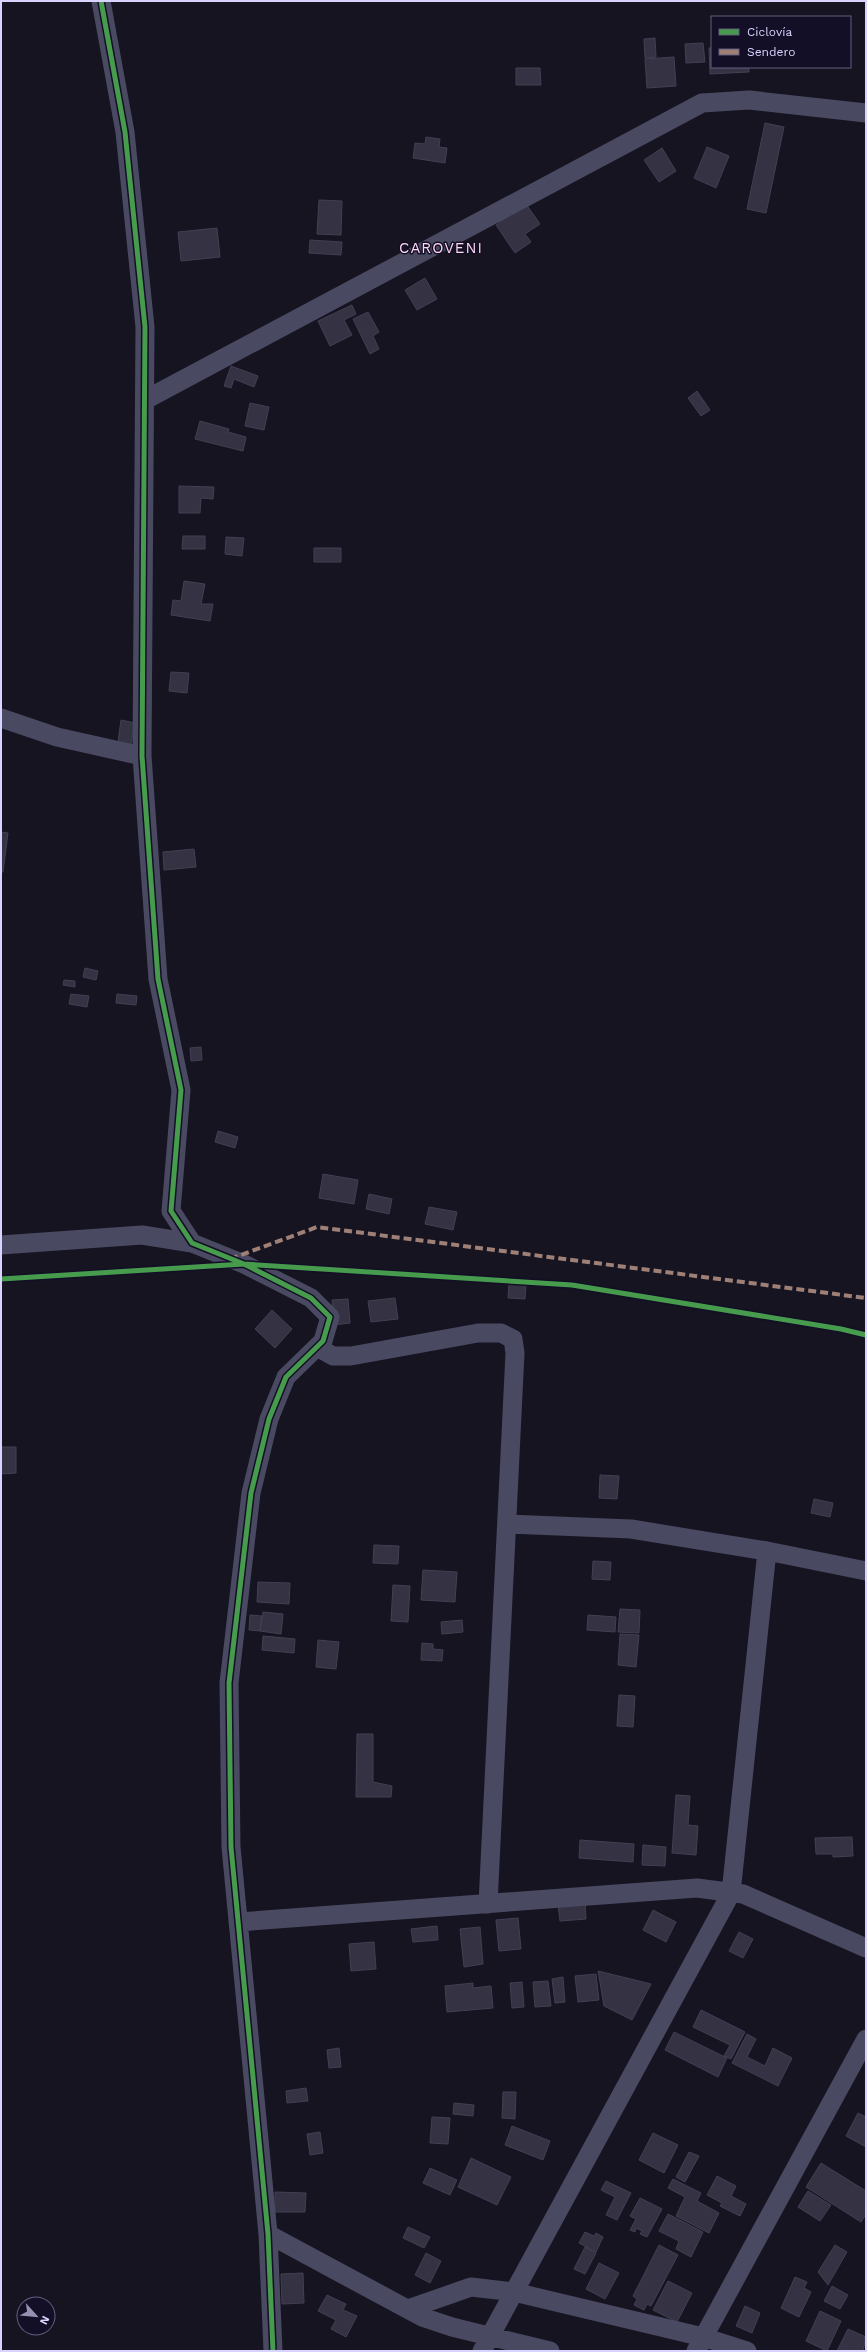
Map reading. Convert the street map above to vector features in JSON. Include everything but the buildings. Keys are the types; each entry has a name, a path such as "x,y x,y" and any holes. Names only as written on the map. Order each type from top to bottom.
{"street":[{"path":"101,1 126,132 145,326 142,756 158,979 181,1090 171,1211 192,1244"},
{"path":"145,400 702,103 749,100 866,113"},
{"path":"1,718 57,737 142,756"},
{"path":"1,1245 142,1235 192,1244 244,1264 311,1298 330,1317 323,1341 286,1377 269,1418 251,1493 229,1683 231,1847 268,2234 273,2351"},
{"path":"317,1347 333,1356 345,1356 478,1333 502,1333 513,1339 515,1353 488,1904"},
{"path":"507,1524 631,1529 767,1551 866,1571"},
{"path":"486,2344 730,1893 767,1551"},
{"path":"238,1922 697,1888 743,1894 866,1948"},
{"path":"699,2344 866,2039"},
{"path":"268,2234 408,2309 452,2327 486,2344 550,2351"},
{"path":"408,2309 471,2287 514,2292 699,2344 747,2351"}],"marked path":[{"path":"230,1259 317,1227 866,1298"}],"cycle path":[{"path":"101,1 125,132 145,327 142,756 158,979 181,1090 171,1211 192,1243 244,1264 311,1298 330,1317 323,1341 286,1377 269,1419 251,1493 229,1683 231,1847 268,2234 273,2351"},
{"path":"1,1279 244,1264 572,1285 841,1329 866,1335"}],"district":[{"name":"CAROVENI","path":"441,248"}]}
